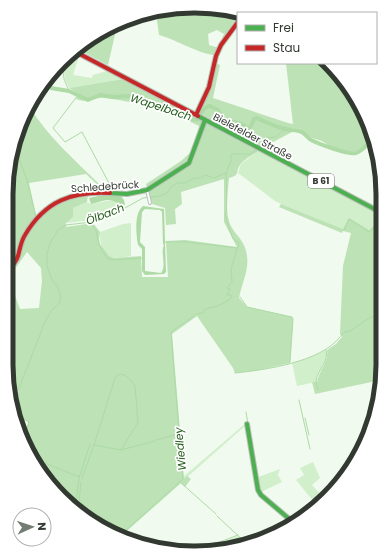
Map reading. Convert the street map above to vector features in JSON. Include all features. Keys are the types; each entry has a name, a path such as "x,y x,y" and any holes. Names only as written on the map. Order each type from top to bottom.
{"street":[{"path":"196,115 209,88 216,56 221,45 237,23"},
{"name":"Bielefelder Straße","path":"80,54 376,210"},
{"name":"Schledebrück","path":"13,265 16,262 24,236 40,215 57,201 83,194 127,194 147,190 189,163 203,119"},
{"name":"Schledebrück","path":"147,190 150,203"},
{"path":"247,424 258,490 261,495 289,519"}],"shaded area":[{"path":"183,13 206,13 237,18 237,22 224,40 222,38 224,34 217,30 208,34 209,45 219,48 215,55 195,50 159,35 157,17 159,16"},
{"path":"116,31 108,65 83,52 104,37"},
{"path":"78,56 73,75 92,78 93,75 107,71 123,79 69,88 65,79 64,69"},
{"path":"215,63 220,65 213,98 293,124 286,64 321,64 331,75 352,104 368,141 363,147 356,151 349,151 331,147 322,141 312,138 300,129 293,128 292,132 264,147 199,113 210,88"},
{"path":"123,79 258,151 240,165 235,176 229,178 227,211 229,221 233,230 244,245 247,256 246,272 239,298 247,307 292,317 293,319 290,363 259,370 235,373 197,316 172,334 184,479 187,476 191,479 185,487 181,483 125,532 104,522 84,508 58,484 37,455 32,445 26,431 28,422 21,418 16,400 19,390 15,388 13,376 13,291 20,309 39,308 42,281 41,268 27,252 13,272 13,183 19,148 33,112 53,138 101,186 100,187 86,174 29,183 36,215 39,218 55,204 67,198 88,195 87,202 73,208 73,217 66,223 66,227 93,223 100,232 100,244 109,256 114,258 141,256 142,277 168,277 166,241 185,240 237,247 224,222 224,179 181,192 182,204 175,209 176,224 166,225 165,208 152,204 146,184 181,161 191,152 199,126 154,108 129,102 101,98 84,101 76,99 79,94 69,88"},
{"path":"258,151 376,213 376,224 369,230 343,229 281,204 238,173 241,164"},
{"path":"103,195 120,195 124,200 125,205 122,206 110,200 91,204 89,198"},
{"path":"111,200 116,201 123,207 92,220 66,223 73,217 73,208 87,202 91,204"},
{"path":"281,204 343,229 349,218 369,230 376,224 375,381 315,394 312,382 317,382 327,358 327,350 336,344 342,337 340,334 343,266 351,233 343,231 342,233 279,207"},
{"path":"143,206 164,209 166,272 164,274 145,275 142,271 142,249 138,245 136,230 140,209","holes":["145,209 160,210 162,212 164,245 163,270 161,273 145,271 145,247 140,242 142,212"]},
{"path":"131,223 131,256 116,258 105,253 100,239 100,232 123,224"},
{"path":"326,350 326,358 316,382 297,386 292,363"},
{"path":"246,423 246,425 184,480 183,477"},
{"path":"313,462 320,478 312,485 320,494 328,487 313,501 296,480 304,475 300,468"},
{"path":"280,469 278,475 282,482 261,492 256,478"},
{"path":"238,536 242,540 230,543 215,545"}],"waterway":[{"path":"63,70 64,79 69,91"},
{"name":"Wapelbach","path":"49,87 69,91 88,100 100,95 114,97 129,96 136,100 179,113 191,119 198,119 202,111 210,106 218,110 222,119 241,124 248,128 251,126 254,119 257,118 282,128 304,133 315,142 334,149 352,153 358,152 368,143"},
{"path":"78,95 53,128 65,142 82,132 111,187 117,186"},
{"name":"Ölbach","path":"259,146 266,138 276,137 282,131 289,130"},
{"name":"Ölbach","path":"16,397 45,322 51,311 59,304 61,298 58,287 52,280 47,266 47,254 50,243 58,230 66,225 92,222 114,211 125,208 143,198 160,196 167,193 170,188 177,183 184,183 195,178 201,178 205,175 214,178 226,173 231,161 231,154 250,154 258,149"},
{"path":"17,154 27,180 36,217"},
{"path":"196,314 203,313 205,309 220,305 232,297 231,295 227,295 230,289 227,288 232,282 231,269 239,243 233,239 225,216 227,202 226,173"},
{"path":"344,230 349,219 369,232 376,226"},
{"path":"90,223 96,230 99,245 107,258 112,260 143,258"},
{"path":"165,242 172,242"},
{"path":"174,242 188,242 237,248"},
{"path":"240,297 247,307 292,317 290,362"},
{"name":"Wiedley","path":"124,532 183,479 171,332 194,316"},
{"path":"341,336 345,332 350,331 371,317 376,316"},
{"path":"235,373 261,370 306,359 331,346 340,337"},
{"path":"318,390 316,381 325,362 327,354 326,350"},
{"path":"82,478 115,378 120,374 126,376 135,386 138,422 121,450"},
{"path":"299,400 310,449"},
{"path":"246,412 248,424"},
{"path":"21,418 29,422 26,432"},
{"path":"305,418 309,435"},
{"path":"156,440 178,434"},
{"path":"94,445 121,450 155,441"},
{"path":"79,478 90,444"},
{"path":"42,462 79,477"},
{"path":"76,502 79,479"},
{"path":"79,504 81,482"},
{"path":"180,482 216,514"},
{"path":"262,494 271,501"},
{"path":"261,497 288,520"},
{"path":"217,516 242,540"},
{"path":"212,545 238,535"}],"traffic: fast":[{"path":"198,116 376,210"},
{"path":"110,193 127,194 147,190 189,163 205,120"},
{"path":"247,424 258,490 261,495 289,519"}],"traffic: jam":[{"path":"196,115 209,87 216,56 221,45 237,23"},
{"path":"80,54 198,116"},
{"path":"13,265 25,235 41,214 51,206 72,196 110,193"}]}
